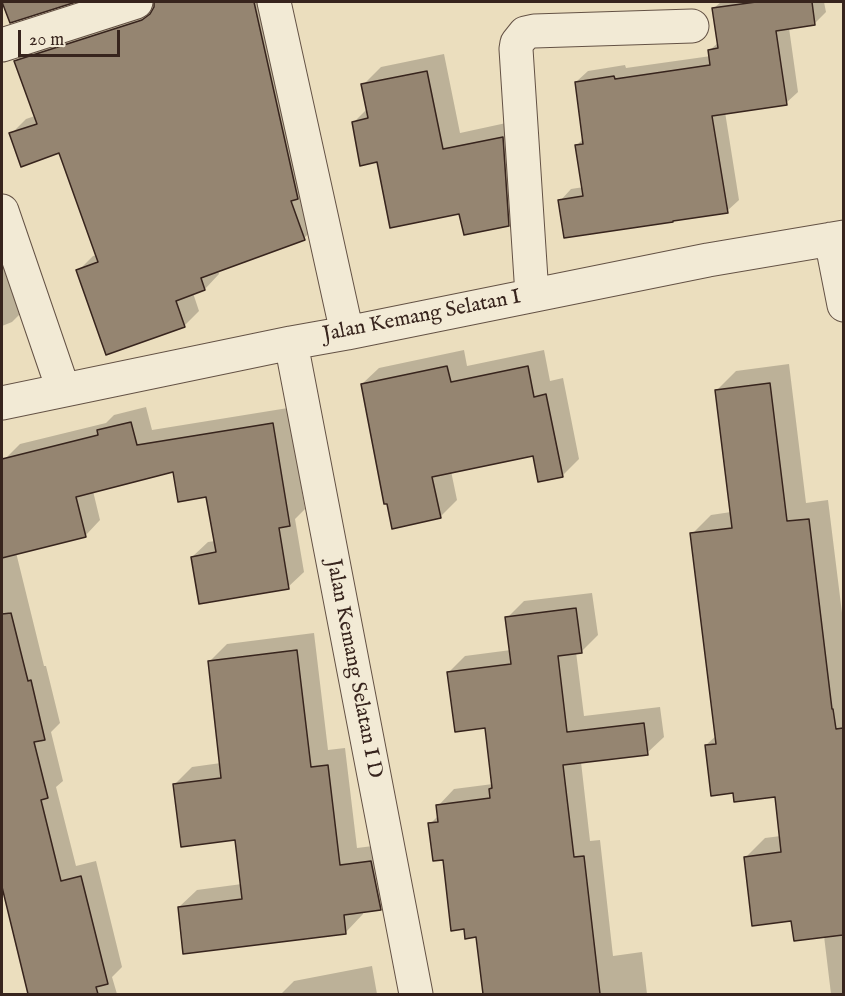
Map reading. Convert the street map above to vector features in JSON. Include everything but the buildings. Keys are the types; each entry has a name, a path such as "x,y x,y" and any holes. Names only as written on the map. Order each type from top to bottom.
{"street":[{"path":"2,45 136,2"},
{"path":"274,2 347,333"},
{"path":"532,295 517,43 525,33 534,31 693,26"},
{"path":"2,211 63,389"},
{"path":"837,238 843,305"},
{"name":"Jalan Kemang Selatan I","path":"2,403 708,260 837,238"},
{"name":"Jalan Kemang Selatan I D","path":"291,343 416,994"}]}
